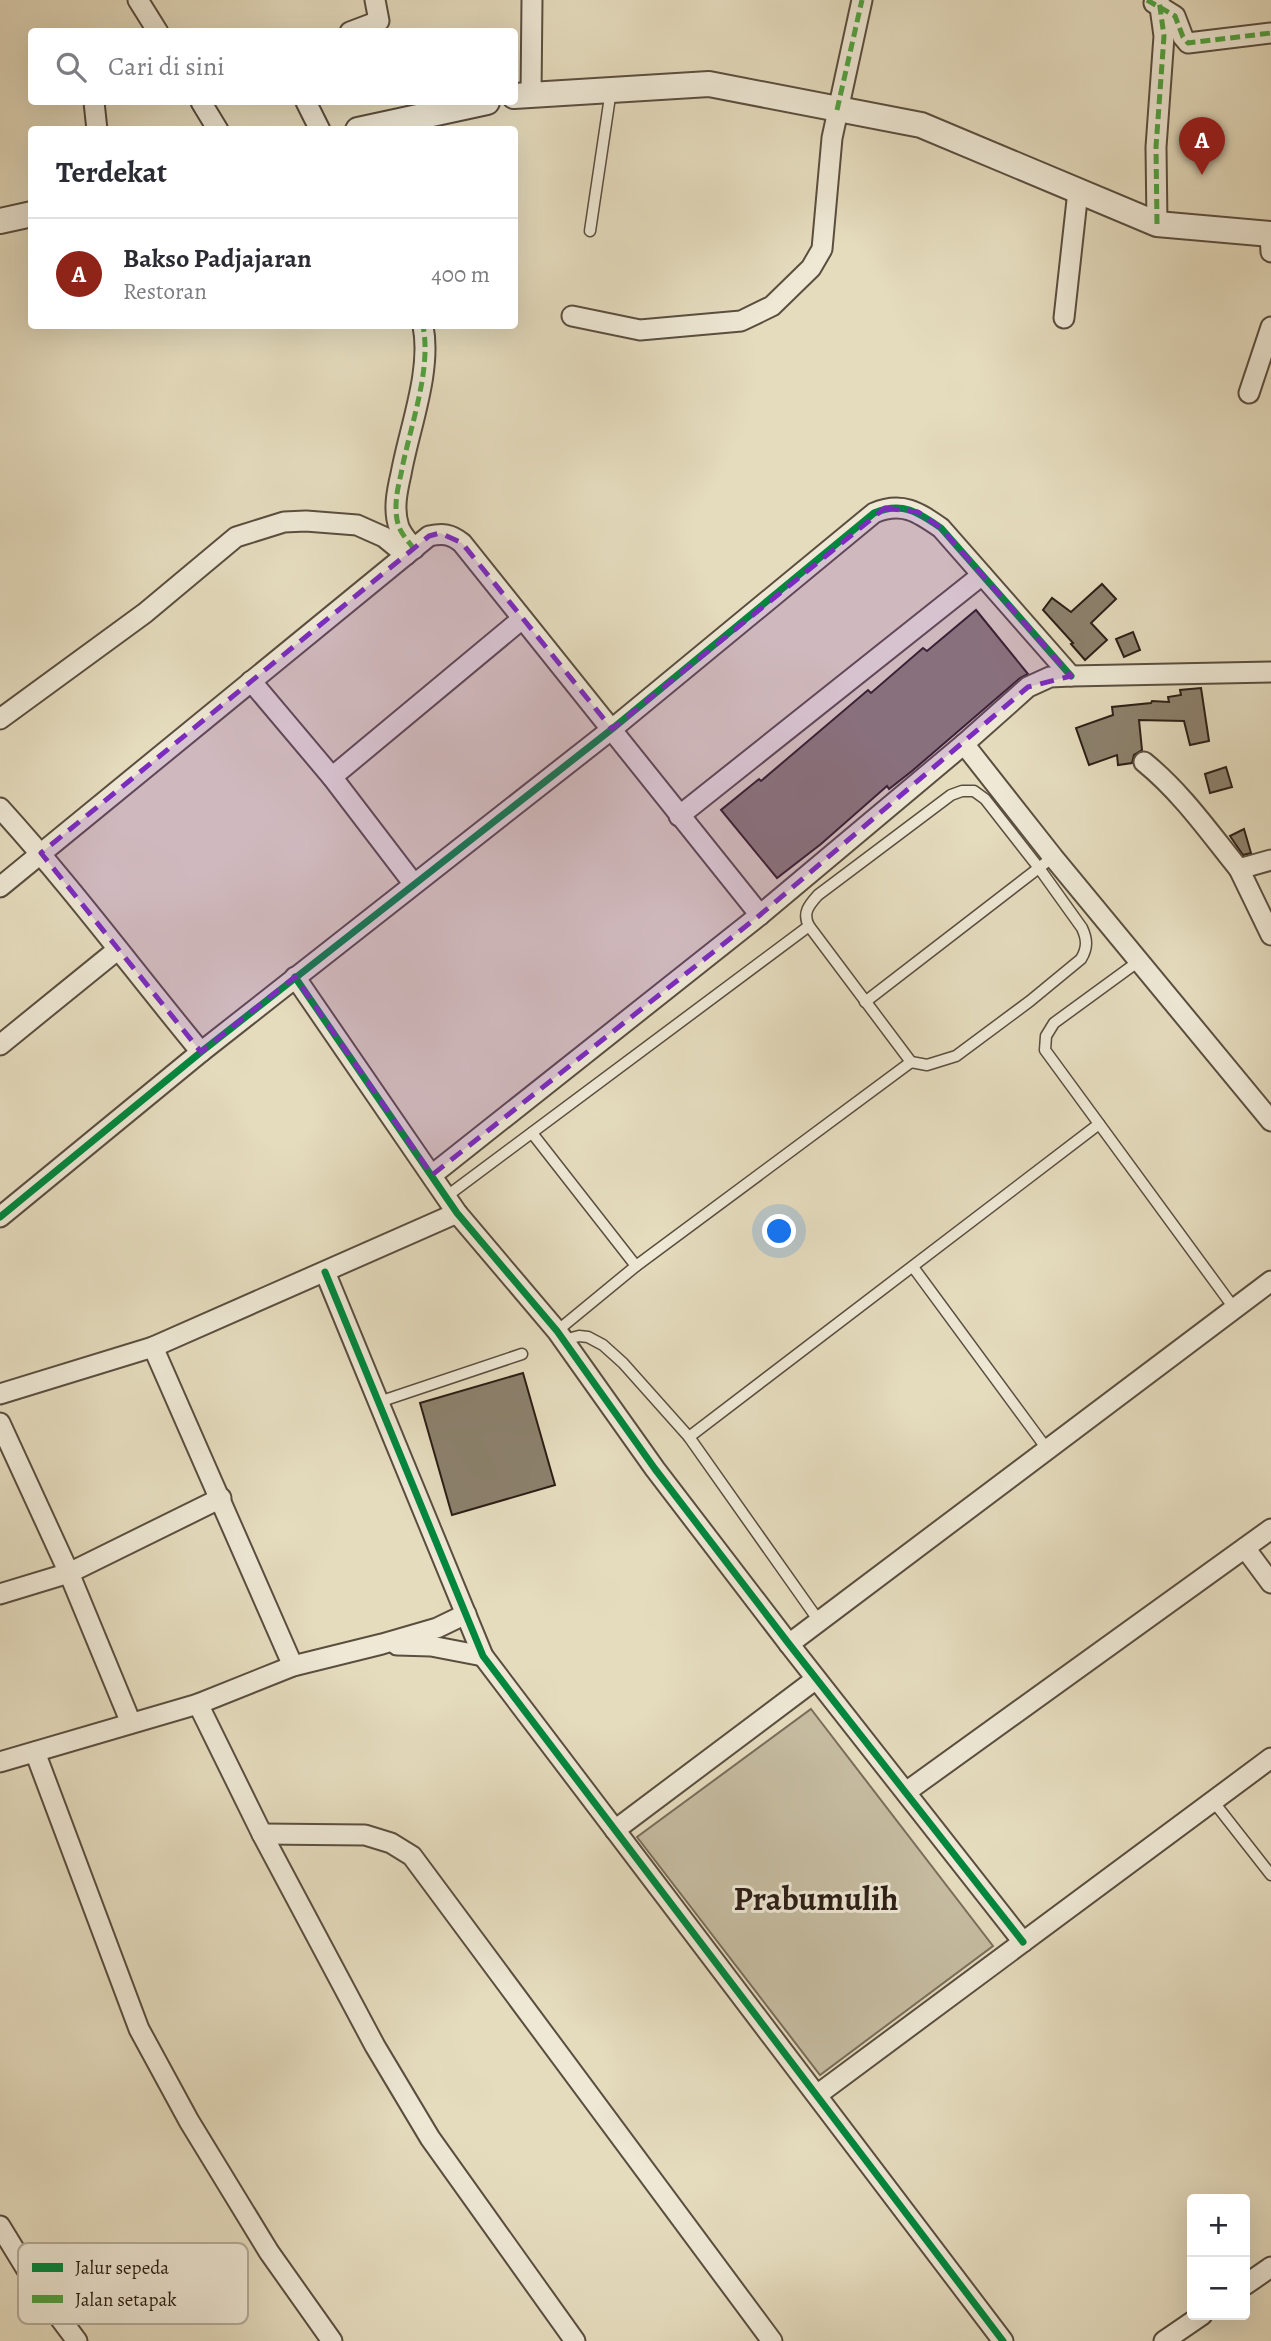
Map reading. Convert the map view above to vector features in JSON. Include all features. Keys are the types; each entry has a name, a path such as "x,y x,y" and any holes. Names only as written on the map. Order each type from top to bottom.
{"street":[{"path":"138,0 156,28"},
{"path":"361,28 379,21 375,0"},
{"path":"532,0 523,95 709,84 920,125 1157,224 1270,240"},
{"path":"572,316 640,330 741,321 772,306 811,268 822,249 832,138 862,0"},
{"path":"1155,2 1175,16 1188,43 1271,33"},
{"path":"1155,2 1164,36 1156,147 1157,224"},
{"path":"94,105 97,126"},
{"path":"203,105 216,126"},
{"path":"308,105 318,126"},
{"path":"376,126 473,105"},
{"path":"1064,318 1078,191"},
{"path":"0,221 28,215"},
{"path":"1249,393 1271,327"},
{"path":"410,552 396,514 400,477 421,380 425,352 423,329"},
{"path":"0,1217 295,977 612,729 874,513 885,508 900,507 918,512 941,528 1071,676"},
{"path":"0,719 145,612 236,537 284,522 345,524 384,537 410,552"},
{"path":"0,887 429,536 440,533 456,538 760,915"},
{"path":"679,816 982,575"},
{"path":"332,777 522,620"},
{"path":"432,1175 760,915 1028,687 1049,677 1271,672"},
{"path":"251,681 332,777 414,883"},
{"path":"964,744 1046,862 1139,961 1271,1121"},
{"path":"1144,762 1185,800 1239,869 1271,935"},
{"path":"0,808 41,853 201,1052"},
{"path":"1239,869 1271,860"},
{"path":"0,1045 117,950"},
{"path":"295,977 457,1213 561,1335 655,1469 1023,1942"},
{"path":"0,1394 153,1347 457,1213"},
{"path":"325,1272 483,1656 1003,2341"},
{"path":"789,1644 1271,1281"},
{"path":"153,1347 293,1666"},
{"path":"0,1423 69,1573 131,1723"},
{"path":"0,1594 69,1573 221,1498"},
{"path":"906,1792 1271,1529"},
{"path":"1245,1548 1271,1583"},
{"path":"0,1762 198,1704 293,1666 437,1628 466,1615"},
{"path":"382,1644 431,1646 483,1656"},
{"path":"615,1830 817,1679"},
{"path":"198,1704 262,1834 375,2046 430,2138 575,2341"},
{"path":"35,1752 139,2029 189,2120 269,2252 332,2341"},
{"path":"817,2095 1271,1758"},
{"path":"262,1834 365,1835 391,1843 412,1856 772,2341"},
{"path":"0,2226 18,2255"},
{"path":"1250,2282 1271,2267"},
{"path":"1164,2341 1195,2320"},
{"path":"64,2324 77,2341"}],"lane":[{"path":"590,231 611,90"},
{"path":"974,791 1046,862 1087,938 1086,950 1081,958 1030,1001 956,1056 927,1065 911,1062 809,926 805,919 806,912 818,895 951,795 974,791"},
{"path":"865,1002 1046,862"},
{"path":"447,1196 809,926"},
{"path":"1139,961 1054,1023 1046,1035 1045,1050 1234,1308"},
{"path":"561,1335 636,1266 911,1062"},
{"path":"690,1437 1099,1124"},
{"path":"532,1133 636,1266"},
{"path":"913,1266 1047,1449"},
{"path":"561,1335 588,1337 603,1345 623,1363 690,1437 819,1621"},
{"path":"379,1402 522,1354"},
{"path":"1213,1801 1271,1875"}],"highlighted area":[{"path":"885,508 918,512 941,528 1071,676 1028,687 760,915 432,1175 295,977 201,1052 41,853 429,536 440,533 462,543 612,729"}],"shaded area":[{"path":"811,1709 993,1946 820,2075 637,1837"}],"building":[{"path":"1102,584 1116,599 1091,623 1107,640 1085,660 1043,610 1052,598 1071,612"},
{"path":"976,610 1028,674 912,771 889,789 887,786 821,844 777,878 721,810 759,779 761,781 868,690 871,693 923,648 927,651"},
{"path":"1133,632 1140,650 1124,657 1116,639"},
{"path":"1201,688 1209,741 1190,745 1184,721 1139,720 1142,750 1134,755 1132,763 1118,765 1117,755 1089,765 1076,728 1113,715 1112,707 1152,701 1169,702 1168,697 1181,695 1180,690"},
{"path":"1226,767 1232,787 1210,793 1205,774"},
{"path":"1244,829 1251,853 1243,855 1230,836"},
{"path":"523,1373 555,1485 452,1515 420,1403"}],"marked path":[{"path":"837,110 862,0"},
{"path":"1147,0 1175,16 1188,43 1271,33"},
{"path":"1157,224 1156,147 1164,36 1159,0"},
{"path":"414,549 399,527 396,507 422,381 423,329"}],"cycle path":[{"path":"0,1217 201,1052 612,729 874,513 901,508 925,517 941,528 1071,676"},
{"path":"295,977 457,1213 557,1331 655,1469 1023,1942"},
{"path":"325,1272 483,1656 1003,2341"}],"place":[{"name":"Bakso Padjajaran","path":"1202,175"}],"district":[{"name":"Prabumulih","path":"816,1898"}]}
